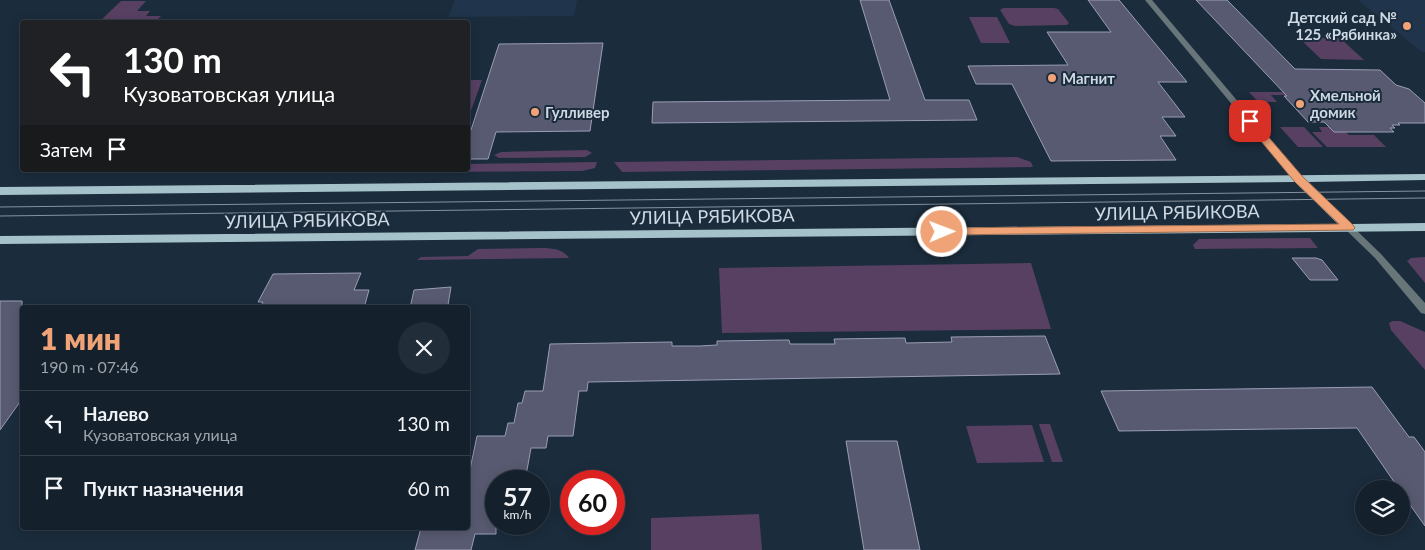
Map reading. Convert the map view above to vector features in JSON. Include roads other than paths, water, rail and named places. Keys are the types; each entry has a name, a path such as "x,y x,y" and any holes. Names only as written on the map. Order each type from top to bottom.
{"main road":[{"name":"УЛИЦА РЯБИКОВА","path":"0,191 1425,177"},
{"path":"1298,178 1349,228"},
{"name":"УЛИЦА РЯБИКОВА","path":"0,240 1425,227"}],"street":[{"path":"1148,0 1298,178"},
{"path":"1349,228 1378,256 1425,310"}],"tram line":[{"path":"0,207 1425,191"},
{"path":"0,216 1425,198"}],"place":[{"name":"Детский сад № 125 «Рябинка»","path":"1407,26"},
{"name":"Магнит","path":"1052,78"},
{"name":"Хмельной домик","path":"1300,104"},
{"name":"Гулливер","path":"535,112"}]}
